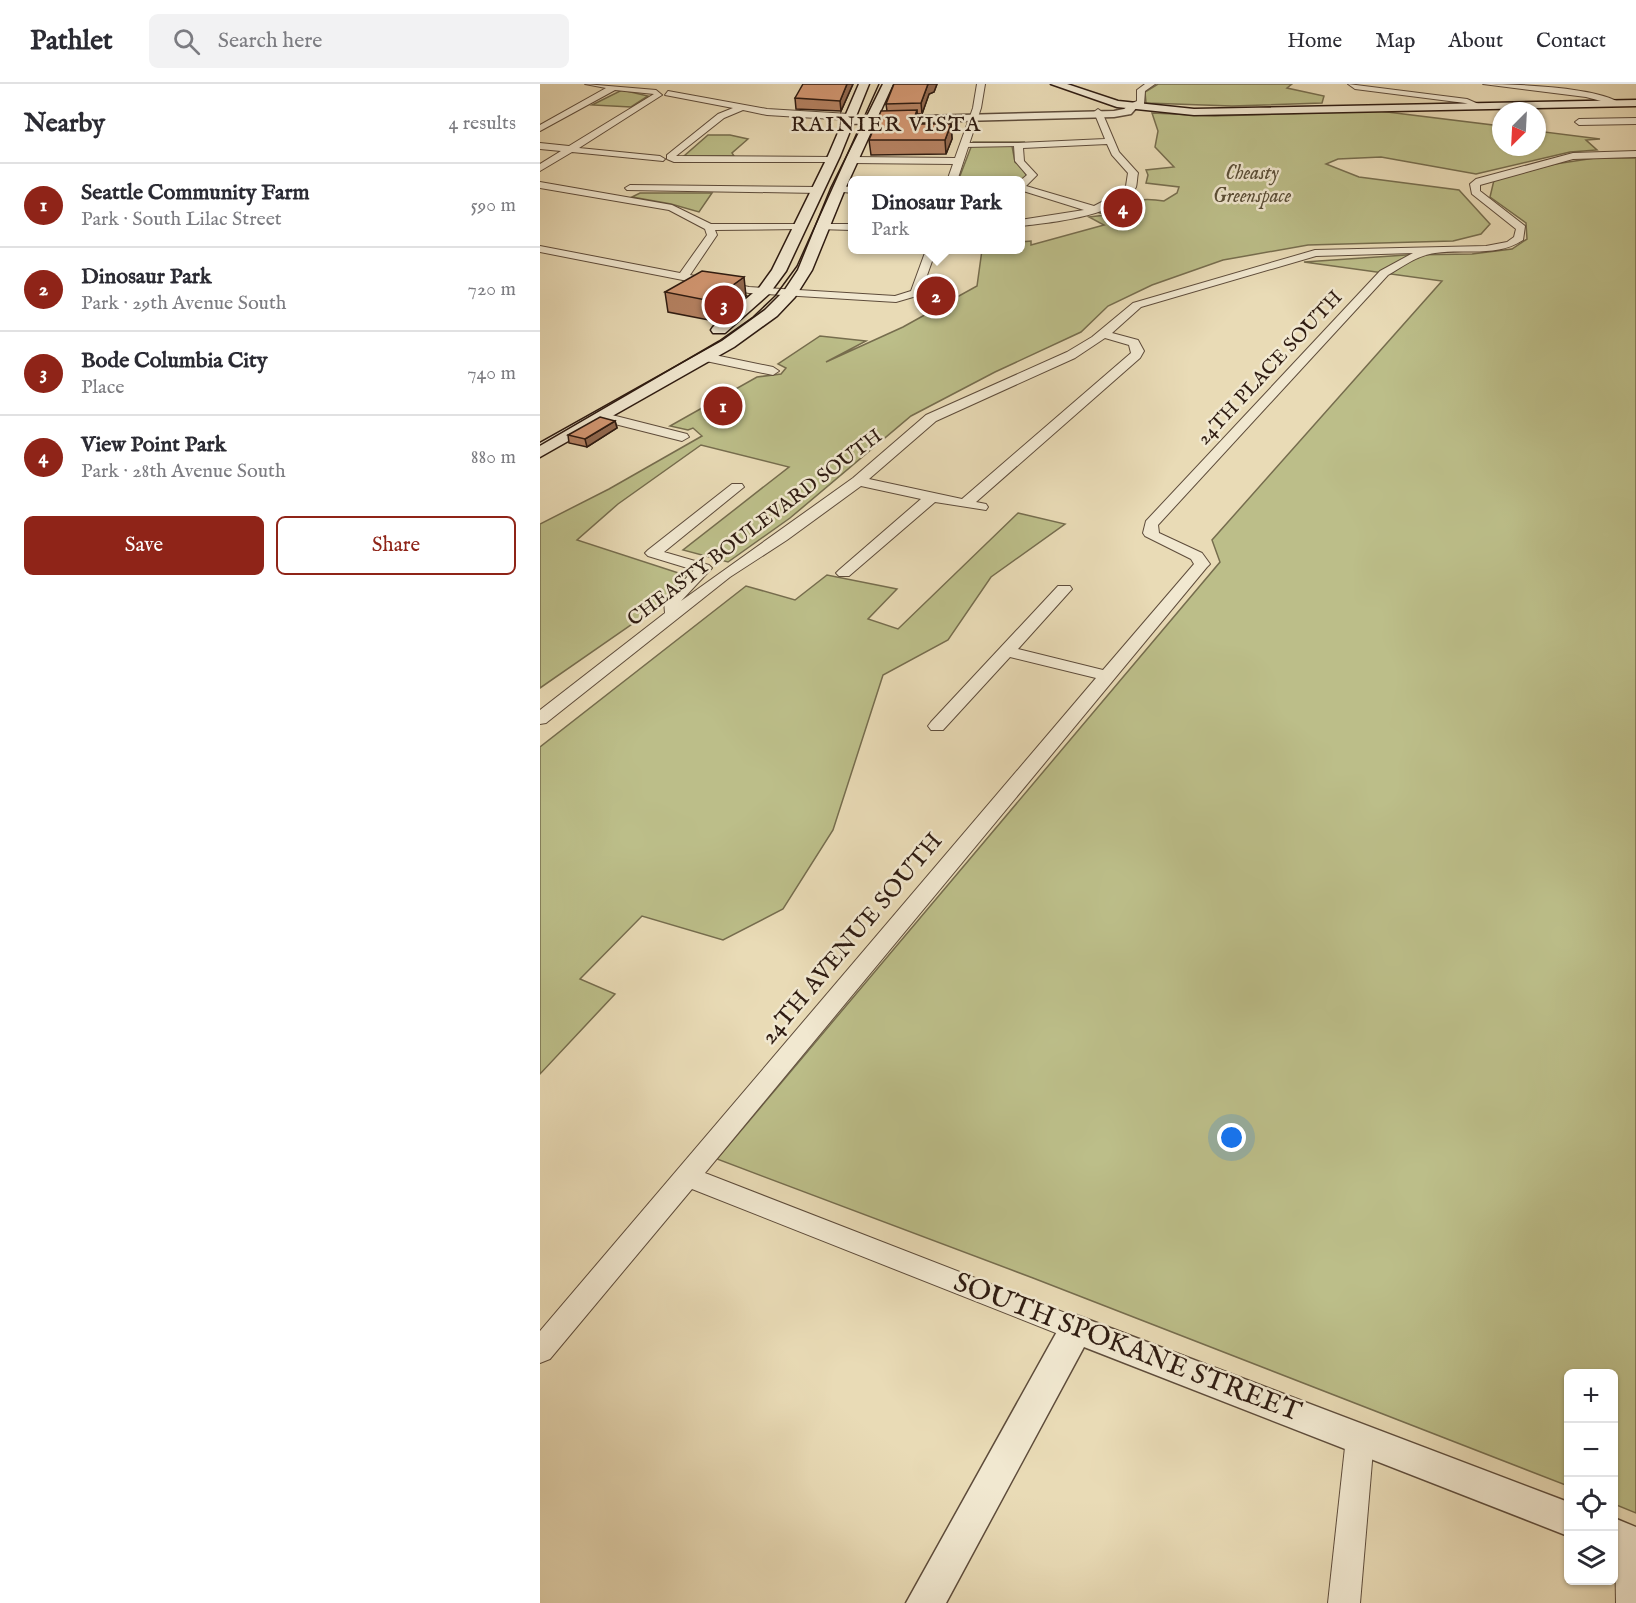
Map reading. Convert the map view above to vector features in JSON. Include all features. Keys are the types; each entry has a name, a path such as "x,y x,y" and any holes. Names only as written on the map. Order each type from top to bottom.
{"main road":[{"path":"540,432 706,338 736,317 764,291 779,271 801,226 864,84"},
{"path":"849,176 853,160 888,84"},
{"path":"1056,84 1105,101 1133,106 1215,112 1625,101"},
{"path":"540,451 747,332 771,313 790,294 805,270 822,227 845,190"}],"street":[{"path":"595,84 663,93 782,119 872,119 1120,113 1131,110 1133,106 1141,102 1139,92 1151,84"},
{"path":"540,168 676,84"},
{"path":"953,176 975,116 981,84"},
{"path":"1487,84 1625,101"},
{"path":"1352,85 1467,101 1479,106"},
{"path":"540,128 614,87"},
{"path":"665,161 721,116 739,108"},
{"path":"1025,222 1092,208 1126,192 1134,180 1131,170 1118,156 1098,113"},
{"path":"1580,122 1636,121"},
{"path":"964,145 1110,141"},
{"path":"1020,145 1018,147 1020,161 1032,175 1025,181"},
{"path":"540,146 665,161 832,160"},
{"name":"CHEASTY BOULEVARD SOUTH","path":"540,719 725,574 782,537 858,481 914,432 945,410 1052,365 1104,334 1128,312 1146,301 1300,256 1354,250 1486,249 1510,244 1519,238 1522,232 1517,223 1475,192 1475,184 1484,178 1582,155 1636,154"},
{"path":"853,160 957,161"},
{"path":"618,199 643,178"},
{"path":"540,185 672,208 709,227 801,226"},
{"path":"630,188 818,190"},
{"path":"1025,188 1092,208"},
{"path":"684,276 712,236 709,227"},
{"path":"822,227 848,227"},
{"path":"540,249 764,291 896,299 913,296 919,289 930,254"},
{"name":"24TH PLACE SOUTH","path":"1202,560 1154,536 1149,529 1384,273 1413,256 1432,250"},
{"path":"965,504 1136,355 1138,351 1134,343 1104,334"},
{"path":"705,357 772,371"},
{"path":"600,416 682,437"},
{"path":"858,481 981,507"},
{"path":"673,615 672,601 704,568 653,554 737,487"},
{"path":"844,573 932,496"},
{"name":"24TH AVENUE SOUTH","path":"540,1352 1202,564 1202,560"},
{"path":"937,726 1064,589"},
{"path":"1006,651 1107,676"},
{"name":"SOUTH SPOKANE STREET","path":"686,1176 1076,1329 1564,1516"},
{"path":"925,1603 1076,1329"},
{"path":"1344,1603 1360,1438"},
{"path":"1627,1541 1632,1603"}],"green space":[{"name":"Cheasty Greenspace","path":"1158,84 1292,84 1287,88 1324,96 1322,103 1232,106 1146,103 1145,92"},
{"path":"622,90 648,96 631,107 592,105"},
{"name":"Cheasty Greenspace","path":"1379,111 1492,125 1492,156 1546,156 1546,132 1600,139 1586,140 1597,150 1570,152 1476,174 1381,157 1338,159 1326,164 1359,177 1459,190 1490,224 1481,234 1453,241 1308,245 1223,260 1152,285 1108,306 1081,332 995,372 911,416 790,518 728,562 683,550 789,467 701,445 618,504 577,540 697,579 540,688 540,524 609,489 702,436 693,428 688,430 670,426 757,377 781,374 786,368 778,364 820,336 866,341 826,362 903,327 977,286 981,254 1025,254 1025,242 1031,241 1031,245 1104,225 1089,217 1106,215 1097,212 1138,200 1164,201 1177,193 1179,187 1146,183 1148,175 1146,170 1174,167 1155,147 1158,131 1152,113 1215,116"},
{"path":"708,135 730,135 748,139 732,153 734,156 684,156"},
{"path":"973,142 1025,142 1012,146 1015,162 1024,169 1027,178 1025,179 1025,176 960,176"},
{"path":"1595,158 1636,158 1636,1513 1618,1506 1618,1369 1564,1369 1564,1484 1033,1278 717,1159 1220,562 1212,540 1442,281 1304,262 1406,255 1472,254 1512,249 1527,239 1526,223 1490,197 1494,180 1555,164"},
{"path":"640,193 712,193 699,212 632,197"},
{"path":"1018,513 1065,524 991,577 948,640 883,675 833,830 783,909 723,940 642,916 580,979 615,994 540,1074 540,747 746,586 795,600 827,575 897,589 868,619 898,629"}],"building":[{"path":"803,84 847,84 840,101 795,98"},
{"path":"894,84 928,84 921,103 886,104"},
{"path":"917,110 912,124 951,124 945,140 869,140 881,111"},
{"path":"702,271 744,277 711,301 665,292"},
{"path":"600,417 615,421 585,439 568,435"}],"tram line":[{"path":"540,445 719,341 753,317 775,296 797,266 879,84"}],"place":[{"name":"View Point Park","path":"1123,208"},
{"name":"Dinosaur Park","path":"936,296"},
{"name":"Bode Columbia City","path":"724,305"},
{"name":"Seattle Community Farm","path":"723,406"}],"district":[{"name":"RAINIER VISTA","path":"886,125"}]}
